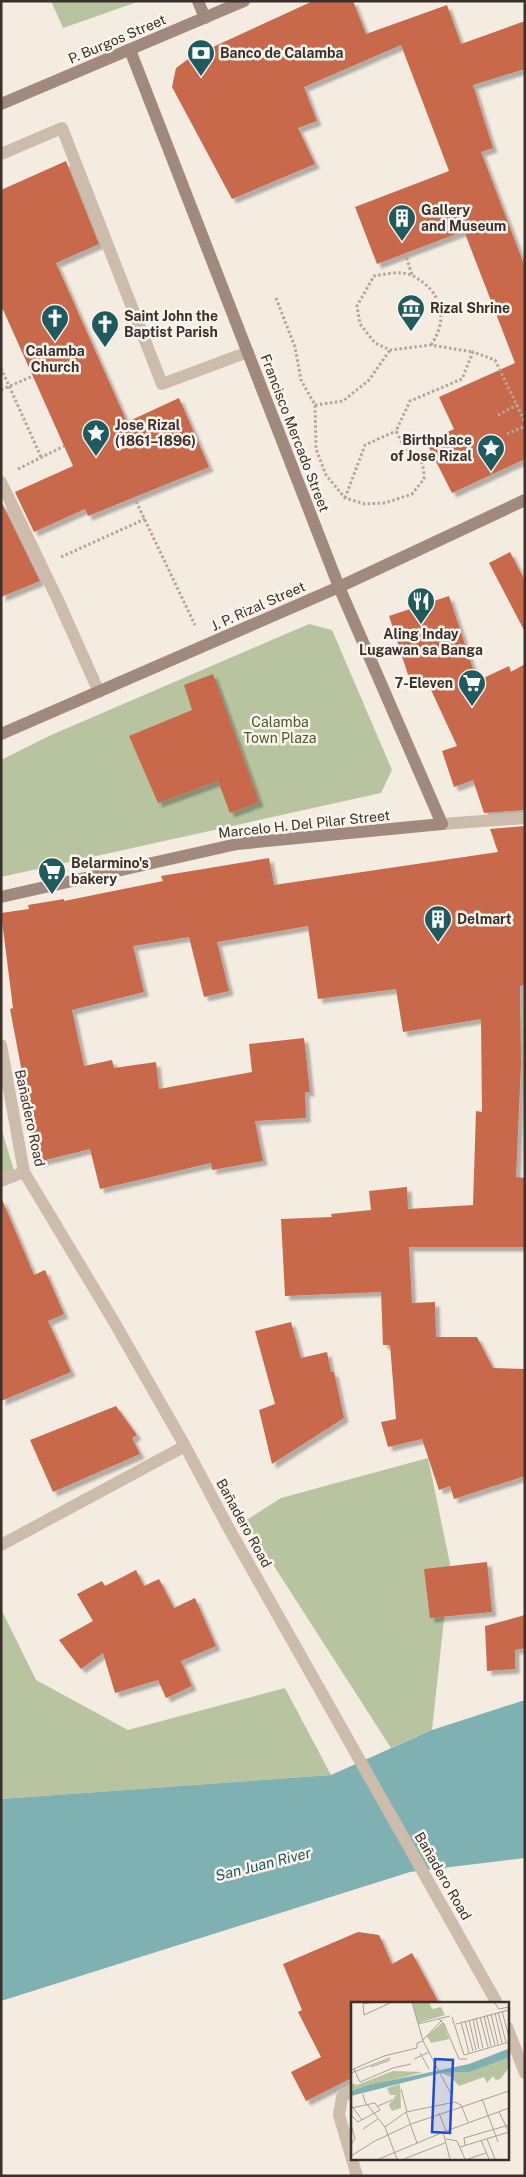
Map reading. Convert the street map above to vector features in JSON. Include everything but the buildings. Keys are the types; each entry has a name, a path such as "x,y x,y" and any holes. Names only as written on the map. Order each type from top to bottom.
{"main road":[{"path":"198,1 205,18"},
{"name":"P. Burgos Street","path":"1,104 244,1"},
{"name":"Francisco Mercado Street","path":"130,50 339,587 442,824"},
{"name":"J. P. Rizal Street","path":"1,734 339,587 525,500"},
{"name":"Marcelo H. Del Pilar Street","path":"1,897 237,844 442,824"}],"street":[{"path":"1,154 62,128 162,384 248,352"},
{"path":"5,477 42,566 99,692"},
{"name":"Marcelo H. Del Pilar Street","path":"442,824 525,818"},
{"name":"Bañadero Road","path":"1,1045 24,1172 114,1320 228,1527 496,2002"},
{"path":"1,1180 24,1172"},
{"path":"1,1544 185,1446"},
{"path":"508,2030 525,2073"},
{"path":"351,2092 342,2097 339,2115 351,2154"},
{"path":"353,2160 358,2176"}],"path":[{"path":"405,253 412,275"},
{"path":"431,345 440,333 442,313 437,298 430,288 412,275 392,272 374,276 357,306 360,324 375,343 390,350 431,345 473,352 495,360 525,424 507,434"},
{"path":"276,298 295,347 301,380 315,405 316,449 326,475 345,498 366,504 385,502 412,494 424,479 420,458 404,447 396,431"},
{"path":"315,405 343,401 369,380 390,350"},
{"path":"345,498 365,445 396,431 410,401 462,379 473,352"},
{"path":"1,368 41,457"},
{"path":"1,390 33,376"},
{"path":"498,415 517,405"},
{"path":"5,477 64,446"},
{"path":"134,497 206,645"},
{"path":"42,566 145,519"}],"green space":[{"path":"51,1 140,1 63,28"},
{"name":"Calamba Town Plaza","path":"309,624 332,630 392,770 381,793 1,877 1,760 49,736"},
{"path":"1,1127 14,1171 1,1174"},
{"path":"428,1458 450,1564 432,1730 391,1748 245,1521 281,1498"},
{"path":"1,1609 36,1680 128,1730 285,1688 331,1775 1,1799"}],"water":[{"name":"San Juan River","path":"525,1700 525,1858 410,1872 1,2001 1,1799 331,1775 432,1730"}],"place":[{"name":"Banco de Calamba","path":"201,77"},
{"name":"Gallery and Museum","path":"402,242"},
{"name":"Rizal Shrine","path":"411,332"},
{"name":"Calamba Church","path":"55,342"},
{"name":"Saint John the Baptist Parish","path":"105,348"},
{"name":"Jose Rizal (1861–1896)","path":"96,457"},
{"name":"Birthplace of Jose Rizal","path":"491,472"},
{"name":"Aling Inday Lugawan sa Banga","path":"421,625"},
{"name":"7-Eleven","path":"472,707"},
{"name":"Belarmino's bakery","path":"52,895"},
{"name":"Delmart","path":"438,943"}]}
